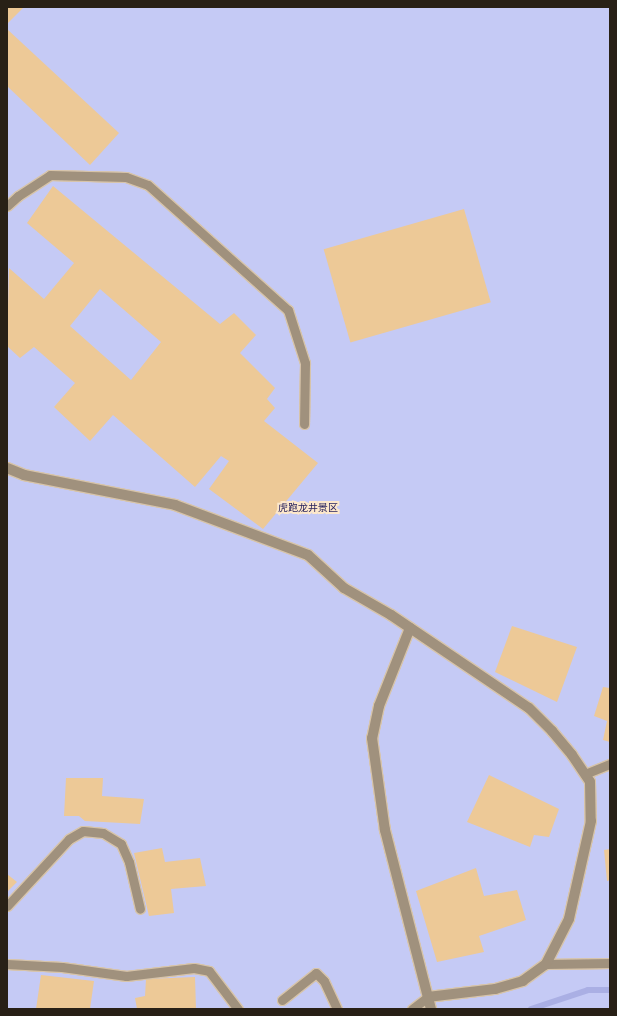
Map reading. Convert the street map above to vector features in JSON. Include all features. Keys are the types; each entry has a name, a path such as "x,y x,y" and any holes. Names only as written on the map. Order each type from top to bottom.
{"street":[{"path":"7,468 24,475 175,505 308,555 344,588 410,628 529,708 552,730 590,782 591,821 569,919 546,964 523,981 495,988 428,997"},
{"path":"410,628 379,706 372,738 385,830 431,1009"}],"lane":[{"path":"7,206 18,196 50,175 126,177 148,185 288,310 305,363 304,424"},
{"path":"584,774 610,764"},
{"path":"7,906 69,839 83,831 103,833 121,844 129,862 140,909"},
{"path":"546,964 610,963"},
{"path":"7,964 62,967 126,976 194,968 209,972 238,1009"},
{"path":"282,1000 316,973 324,981 337,1009"},
{"path":"412,1009 428,997"}],"green space":[{"name":"虎跑龙井景区","path":"7,7 610,7 610,1009 7,1009"}],"building":[{"path":"7,7 23,8 7,24"},
{"path":"7,29 119,133 90,165 7,86"},
{"path":"53,186 220,324 234,313 256,335 240,353 275,388 267,399 275,408 264,421 318,463 263,529 209,489 229,461 221,456 195,487 113,415 90,441 54,407 75,383 34,347 20,358 7,346 9,268 44,299 74,263 27,223","holes":["100,289 161,342 131,380 70,326"]},
{"path":"464,209 491,302 350,342 324,249"},
{"path":"512,626 577,647 557,702 495,672"},
{"path":"603,687 610,688 610,742 603,740 607,721 594,716"},
{"path":"489,775 559,809 549,837 534,835 530,847 467,822"},
{"path":"66,778 103,778 102,796 144,799 140,824 85,821 79,816 64,816"},
{"path":"162,848 165,862 200,858 206,886 171,889 174,913 149,916 134,853"},
{"path":"610,849 610,880 607,881 604,850"},
{"path":"476,868 484,896 517,890 526,920 479,936 484,952 437,962 416,891"},
{"path":"7,874 17,882 7,892"},
{"path":"41,975 94,981 90,1009 36,1009"},
{"path":"195,977 196,1009 137,1009 135,998 145,996 146,979"}],"waterway":[{"path":"531,1009 588,990 610,990"}]}
